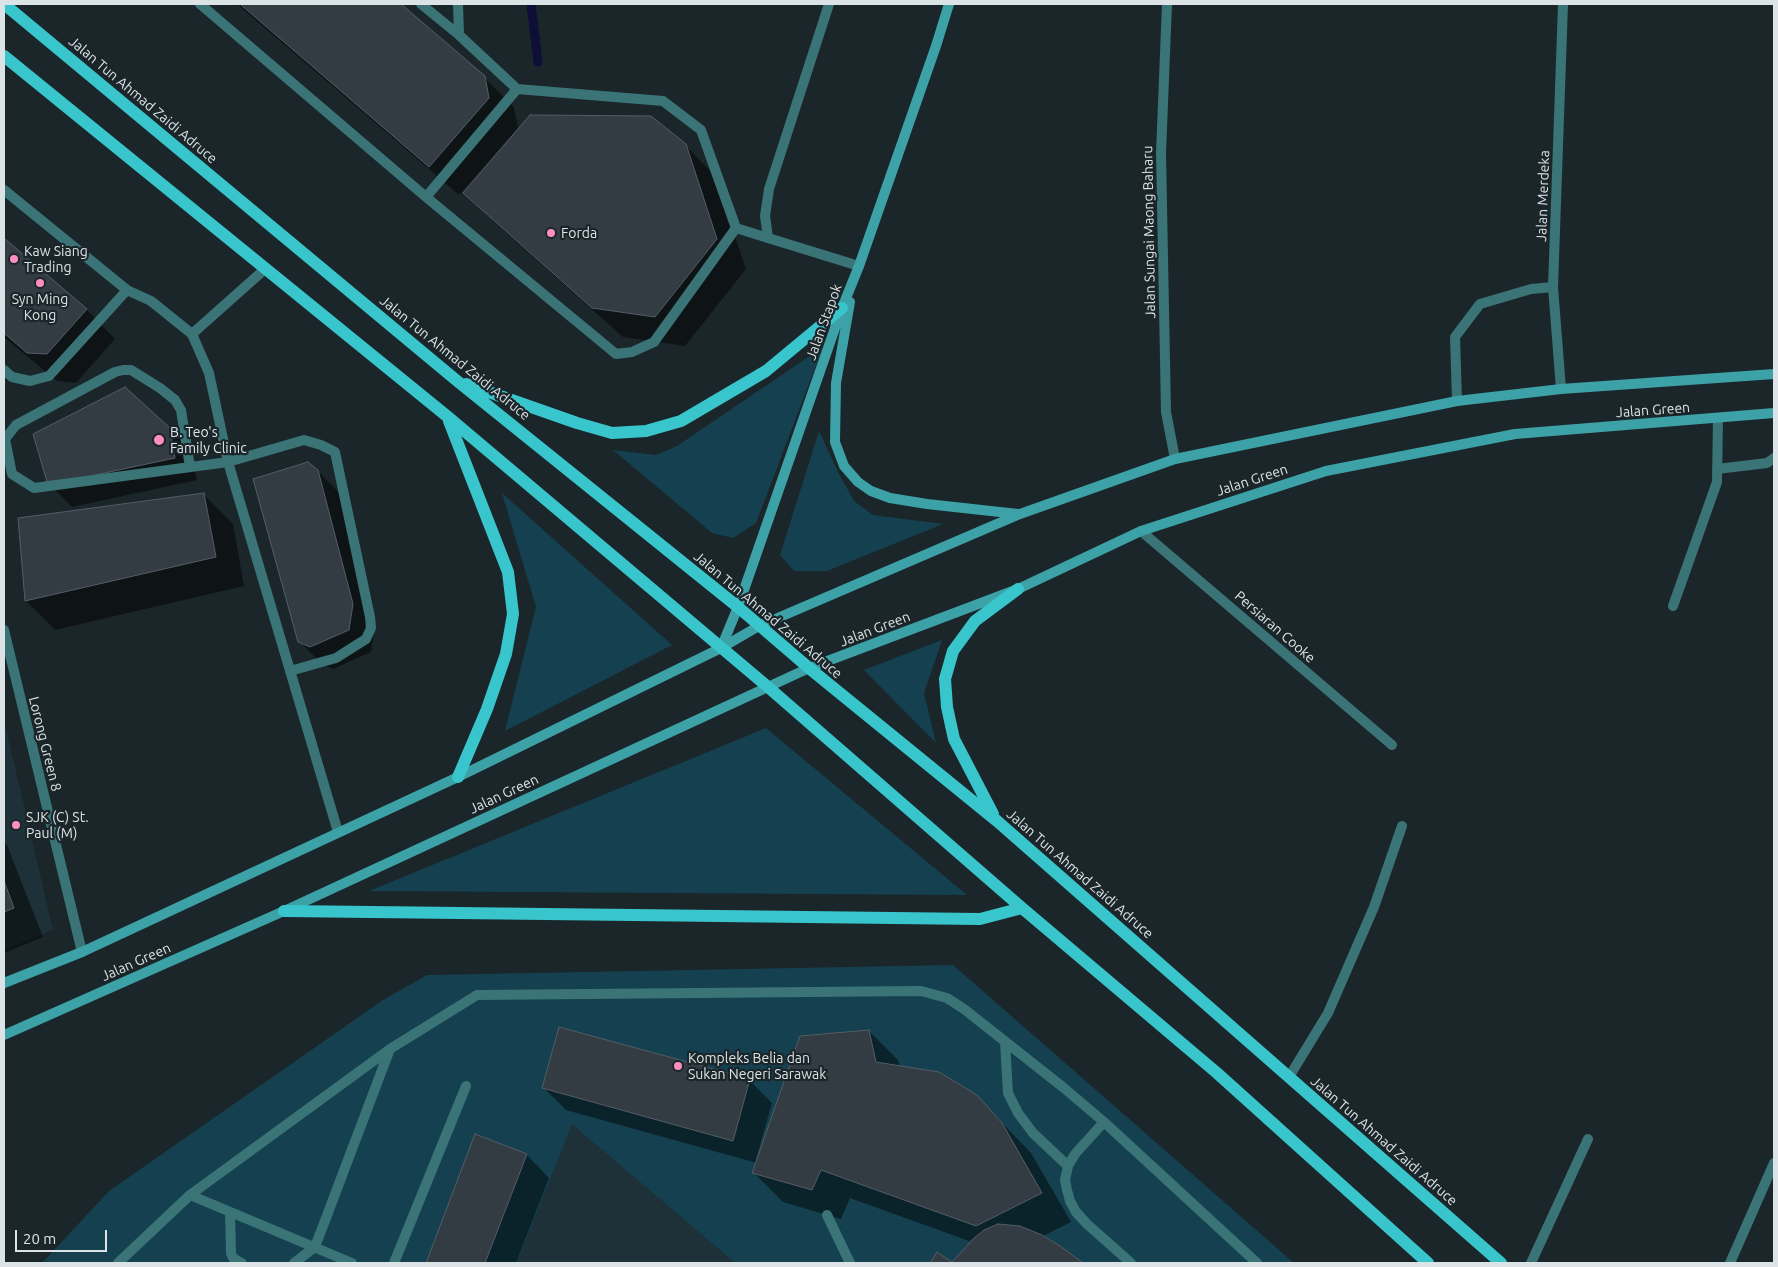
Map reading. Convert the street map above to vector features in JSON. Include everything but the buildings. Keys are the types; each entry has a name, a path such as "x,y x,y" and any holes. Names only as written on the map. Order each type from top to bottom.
{"main road":[{"name":"Jalan Tun Ahmad Zaidi Adruce","path":"4,4 456,380 738,607 808,668 997,821 1501,1263"},
{"name":"Jalan Stapok","path":"721,648 738,607 842,308 853,284 949,4"},
{"path":"4,56 448,418 768,687 1022,908 1217,1073 1428,1263"},
{"path":"853,284 836,383 835,442 844,466 858,482 871,492 890,498 1020,514"},
{"path":"456,380 577,423 612,433 646,431 680,421 766,371 842,308"},
{"name":"Jalan Green","path":"4,983 82,952 458,777 721,648 759,626 1020,514 1176,459 1457,401 1561,389 1774,374"},
{"name":"Jalan Green","path":"4,1036 284,911 808,668 1018,590 1141,531 1326,470 1515,434 1774,413"},
{"path":"448,418 508,572 513,614 506,654 487,709 458,777"},
{"path":"997,821 954,739 947,707 945,679 953,651 975,621 1018,590"},
{"path":"284,911 980,918 1022,908"}],"street":[{"path":"200,4 426,197 616,354 632,352 654,342 736,228"},
{"path":"421,4 459,35 518,89 663,101 701,130 736,228"},
{"path":"458,4 459,35"},
{"path":"768,238 765,216 769,190 829,4"},
{"name":"Jalan Sungai Maong Baharu","path":"1168,4 1161,153 1166,412 1176,459"},
{"name":"Jalan Merdeka","path":"1561,389 1553,287 1563,4"},
{"path":"426,197 518,89"},
{"path":"4,190 127,290 151,301 192,334 209,373 228,462 338,832"},
{"path":"736,228 859,266"},
{"path":"192,334 265,268"},
{"path":"1457,401 1455,337 1480,304 1531,288 1553,287"},
{"path":"4,370 12,377 30,381 48,376 127,290"},
{"path":"190,467 181,410 175,400 131,370 115,372 16,425 6,439 12,474 34,488 228,462 304,440 335,452 371,628 366,639 336,658 290,671"},
{"path":"1673,606 1717,482 1718,418"},
{"path":"1717,469 1767,463 1774,458"},
{"name":"Persiaran Cooke","path":"1141,531 1392,745"},
{"name":"Lorong Green 8","path":"4,630 82,952"},
{"path":"1289,1077 1328,1013 1374,907 1402,826"},
{"path":"118,1263 190,1194 390,1048 477,995 921,991 947,998 1006,1042 1104,1122 1257,1263"},
{"path":"1006,1042 1008,1093 1018,1113 1033,1132 1068,1166"},
{"path":"294,1263 315,1247 390,1048"},
{"path":"394,1263 466,1086"},
{"path":"1104,1122 1075,1154 1068,1166 1065,1180 1076,1212 1131,1263"},
{"path":"1531,1263 1588,1139"},
{"path":"1730,1263 1774,1163"},
{"path":"190,1194 352,1263"},
{"path":"230,1212 231,1253 233,1258 242,1263"},
{"path":"827,1215 850,1263"}],"shaded area":[{"path":"823,347 756,523 733,538 712,533 613,450 656,455 677,446"},
{"path":"819,431 854,501 873,515 943,524 827,571 794,571 780,555"},
{"path":"502,493 672,645 505,731 536,607"},
{"path":"942,640 924,693 936,743 864,670"},
{"name":"SJK (C) St. Paul (M)","path":"4,720 53,930 4,950"},
{"path":"766,728 967,895 369,891"},
{"name":"Kompleks Belia dan Sukan Negeri Sarawak","path":"953,965 1294,1263 735,1263 572,1124 517,1263 42,1263 109,1191 383,1000 427,975"},
{"path":"572,1123 735,1263 517,1263"}],"waterway":[{"path":"531,4 538,62"}],"place":[{"name":"Forda","path":"551,233"},
{"name":"Kaw Siang Trading","path":"14,259"},
{"name":"Syn Ming Kong","path":"40,283"},
{"name":"B. Teo's Family Clinic","path":"159,440"},
{"name":"SJK (C) St. Paul (M)","path":"16,825"},
{"name":"Kompleks Belia dan Sukan Negeri Sarawak","path":"678,1066"}]}
